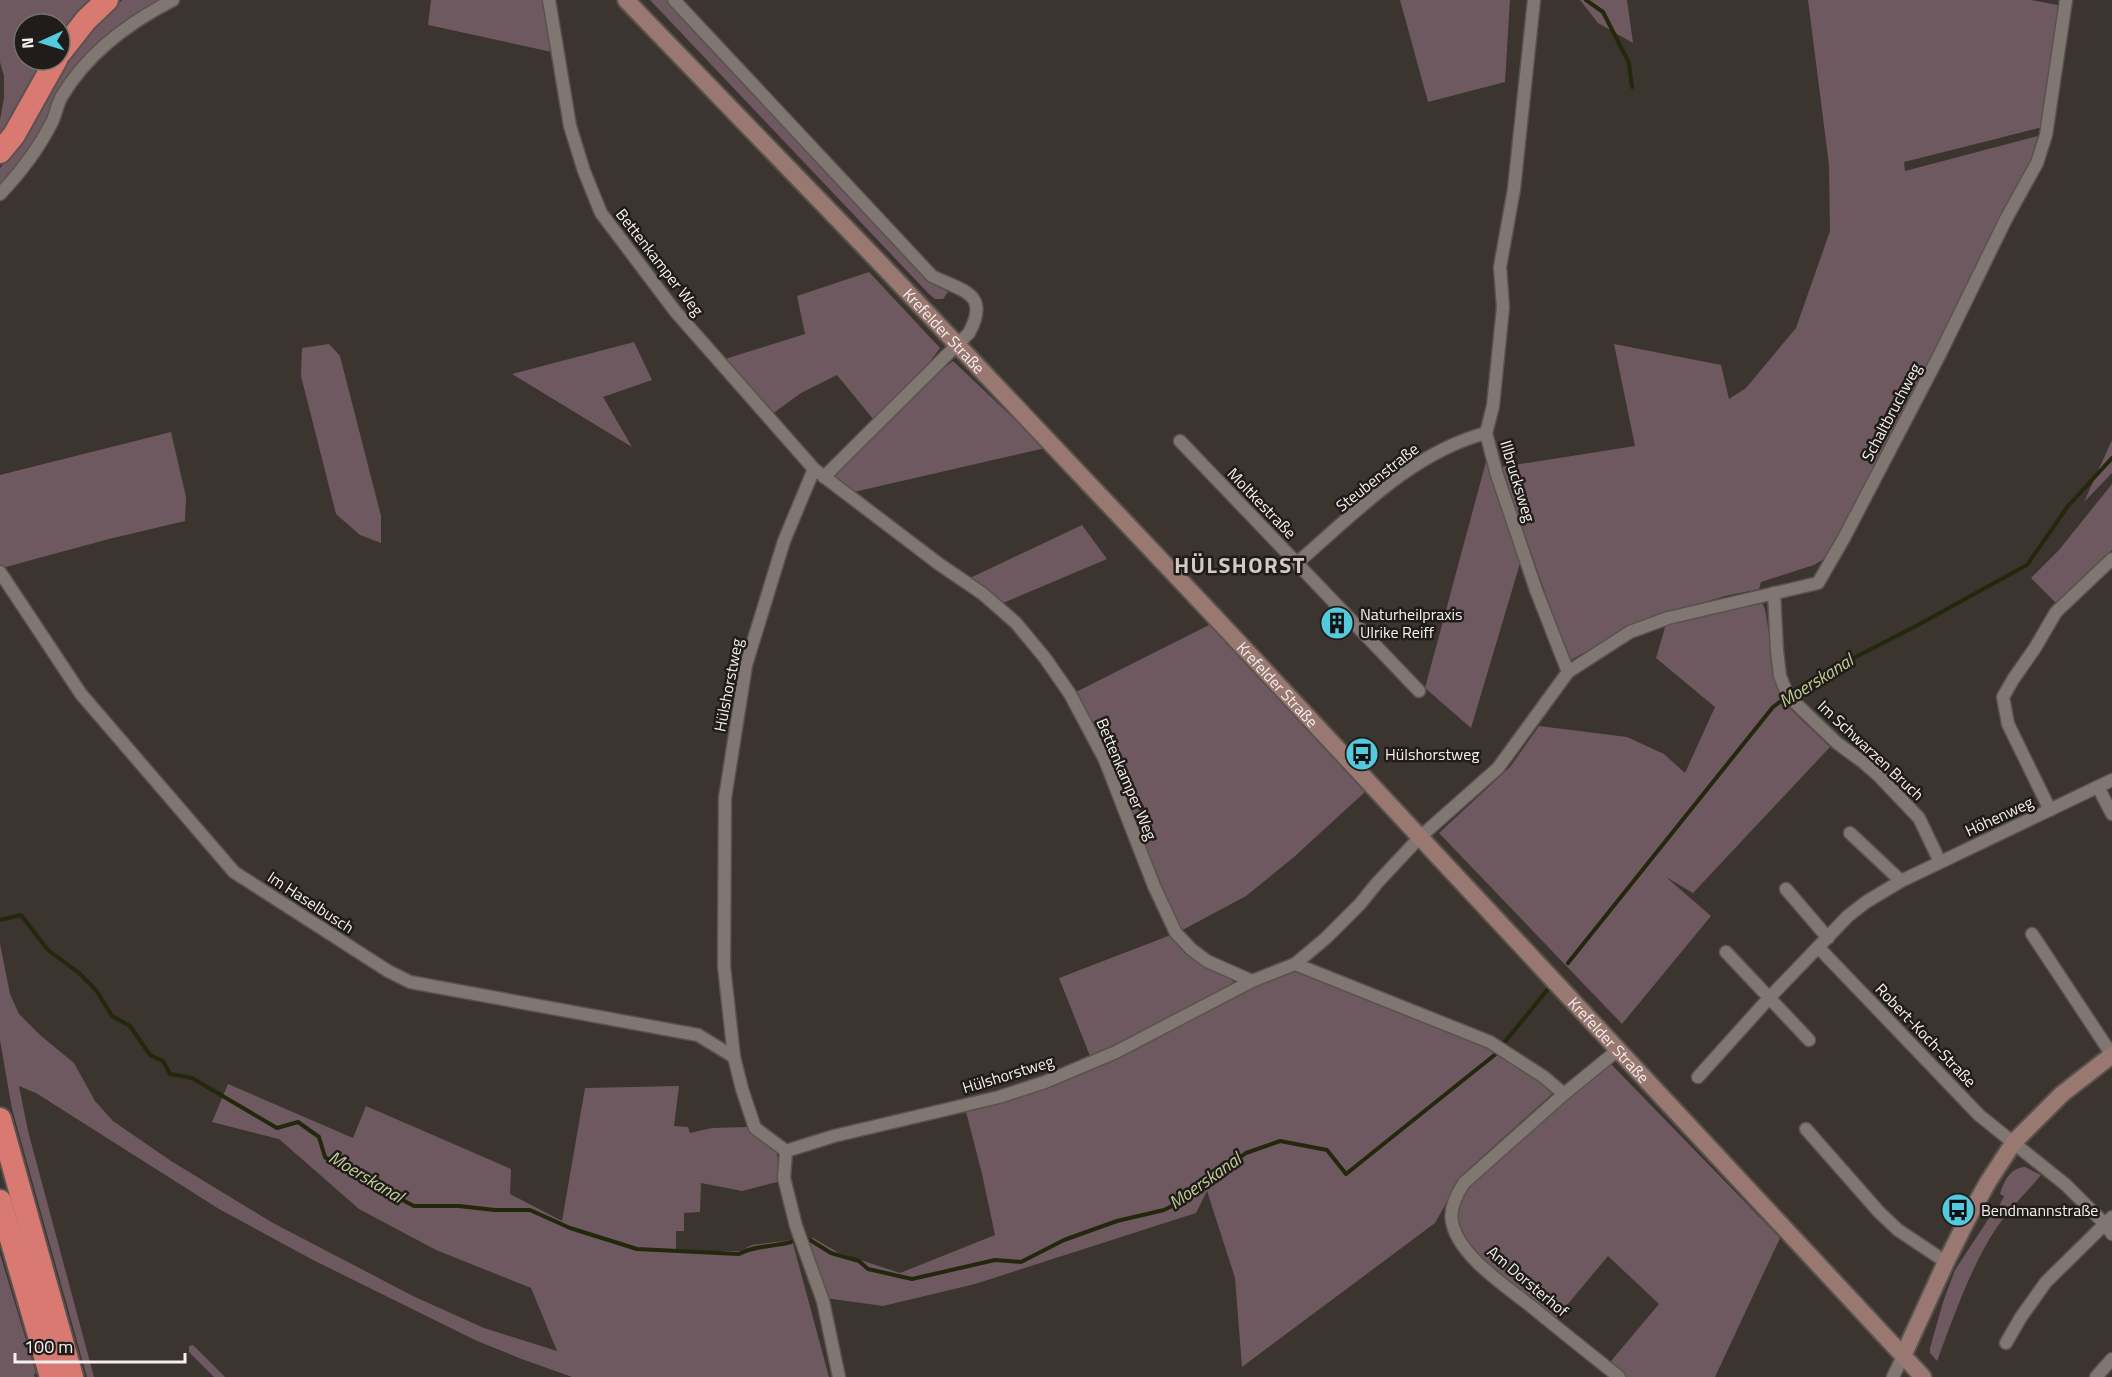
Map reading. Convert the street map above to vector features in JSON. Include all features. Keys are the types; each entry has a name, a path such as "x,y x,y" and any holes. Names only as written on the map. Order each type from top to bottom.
{"highway":[{"path":"72,38 86,20 107,0"},
{"path":"0,152 14,135 49,72"},
{"path":"0,1119 72,1377"},
{"path":"0,1201 51,1377"}],"main road":[{"name":"Krefelder Straße","path":"626,0 1213,615 1923,1377"},
{"path":"1903,1356 1946,1262 1988,1182 2014,1142 2062,1094 2112,1055"}],"street":[{"path":"0,194 41,142 60,99 72,80 91,59 122,32 154,9 173,0"},
{"name":"Bettenkamper Weg","path":"549,0 570,126 584,171 601,213 675,310 819,473 946,570 983,594 1016,623 1046,658 1070,694 1104,760 1154,886 1176,933 1191,949 1207,961 1252,981"},
{"path":"674,0 932,276 967,291 976,304 978,318 969,333 819,473"},
{"name":"Illbrucksweg","path":"1534,0 1516,178 1500,267 1503,307 1493,405 1486,433 1497,475 1536,590 1568,672"},
{"name":"Schaltbruchweg","path":"1568,672 1630,632 1668,618 1818,583 1860,508 1940,354 2006,219 2037,163 2046,135 2066,0"},
{"name":"Steubenstraße","path":"1297,563 1406,471 1436,452 1463,439 1486,433"},
{"name":"Moltkestraße","path":"1180,441 1419,691"},
{"name":"Hülshorstweg","path":"819,473 784,541 746,665 725,798 724,966 734,1058 755,1128 786,1151 834,1136 999,1097 1045,1082 1116,1052 1252,981 1295,964 1326,938 1360,904 1420,837"},
{"path":"2050,810 2008,724 2003,697 2056,612 2112,560"},
{"name":"Im Haselbusch","path":"0,572 81,694 234,872 388,971 410,982 698,1035 734,1058"},
{"name":"Im Schwarzen Bruch","path":"1774,592 1779,667 1788,696 1837,743 1879,776 1919,818 1940,862"},
{"path":"1420,837 1498,768 1568,672"},
{"name":"Höhenweg","path":"1698,1077 1818,947 1848,916 1866,902 1901,881 2112,780"},
{"path":"2097,787 2112,814"},
{"path":"1850,833 1901,881"},
{"path":"1786,889 1828,938"},
{"path":"2032,934 2112,1055"},
{"name":"Robert-Koch-Straße","path":"1818,947 1979,1115 2066,1185 2110,1225"},
{"path":"1726,952 1809,1040"},
{"path":"1295,964 1490,1042 1544,1077 1564,1094"},
{"name":"Am Dorsterhof","path":"1618,1050 1564,1094 1464,1183 1457,1193 1452,1208 1452,1225 1459,1239 1481,1266 1619,1377"},
{"path":"1806,1129 1892,1224 1946,1262"},
{"path":"786,1151 784,1178 796,1226 823,1301 839,1377"},
{"path":"2006,1343 2046,1282 2110,1225"},
{"path":"1893,1377 1903,1356"},
{"path":"2096,1377 2112,1359"}],"shaded area":[{"path":"0,0 100,0 72,31 72,12 12,12 12,72 43,72 0,144 4,76 0,62"},
{"path":"122,0 163,0 96,49 43,131 0,188 0,168 26,136 62,72 72,72 72,54 88,33"},
{"path":"431,0 545,0 552,52 428,25"},
{"path":"650,0 667,0 798,143 932,282 948,292 943,299 935,299 928,293"},
{"path":"1400,0 1510,0 1505,82 1428,102"},
{"path":"1580,0 1627,0 1633,43 1598,23"},
{"path":"1808,0 2031,0 2058,5 2043,127 1904,162 1905,171 2038,136 2033,157 1940,345 1829,556 1814,565 1761,582 1759,589 1725,596 1626,626 1569,661 1501,467 1635,446 1614,344 1721,365 1729,399 1746,388 1796,328 1830,231 1829,165"},
{"path":"869,272 940,348 899,403 953,361 1045,448 854,492 833,476 878,425 837,375 801,393 768,417 725,359 805,334 797,296"},
{"path":"634,342 652,380 603,397 632,447 512,374"},
{"path":"329,344 340,356 381,516 381,543 360,535 336,514 301,376 302,348"},
{"path":"171,432 186,497 185,521 2,568 0,565 0,475"},
{"path":"2112,440 2112,473 2084,502"},
{"path":"1487,458 1502,510 1521,560 1471,728 1425,688"},
{"path":"2112,484 2112,550 2058,605 2031,578 2059,550"},
{"path":"1082,525 1107,559 1003,603 970,578"},
{"path":"1761,600 1765,609 1777,680 1786,705 1830,747 1693,893 1666,877 1711,916 1622,1024 1439,833 1510,767 1539,726 1627,737 1664,754 1685,773 1715,707 1656,658 1666,624"},
{"path":"1211,624 1366,791 1294,857 1246,896 1177,933 1219,972 1232,979 1234,985 1258,986 1279,975 1294,971 1488,1045 1540,1078 1553,1093 1462,1175 1435,1223 1242,1367 1235,1278 1207,1191 1196,1213 975,1284 883,1306 825,1298 802,1239 813,1238 839,1253 900,1273 995,1235 964,1104 1092,1061 1059,978 1176,933 1076,692"},
{"path":"0,944 10,994 19,1014 74,1063 95,1101 113,1121 171,1161 273,1223 415,1297 484,1328 557,1351 531,1288 436,1250 359,1209 279,1139 212,1122 228,1084 353,1138 366,1106 511,1169 510,1194 562,1221 585,1088 679,1086 674,1126 688,1127 690,1133 712,1128 747,1127 776,1148 781,1181 742,1191 701,1183 700,1212 684,1213 684,1231 676,1231 676,1249 740,1251 752,1245 792,1240 829,1377 572,1377 519,1358 475,1340 313,1260 219,1209 36,1093 19,1086 28,1131 94,1377 87,1377 12,1109 0,1040"},
{"path":"1609,1062 1780,1238 1715,1377 1619,1377 1606,1367 1659,1304 1608,1256 1552,1323 1469,1254 1452,1208 1467,1185"},
{"path":"2025,1167 2041,1175 2007,1213 1987,1243 1963,1292 1937,1361 1930,1353 1930,1348 1955,1270 1991,1215 1994,1217 2004,1196 2000,1194 2008,1176 2015,1170"},
{"path":"0,1254 36,1373 35,1377 0,1377"},
{"path":"193,1345 225,1377 214,1377 189,1352 189,1346"}],"waterway":[{"path":"1586,0 1603,12 1629,63 1632,87"},
{"name":"Moerskanal","path":"1568,963 1773,707 1807,682 2027,565 2068,506 2112,458"},
{"name":"Moerskanal","path":"0,920 21,915 48,950 79,973 96,990 112,1016 130,1026 150,1055 163,1061 170,1074 192,1078 277,1128 298,1122 319,1137 325,1157 341,1168 414,1206 530,1210 570,1228 637,1249 739,1254 751,1249 791,1242"},
{"name":"Moerskanal","path":"1504,1043 1548,989"},
{"name":"Moerskanal","path":"804,1241 810,1240 831,1253 859,1261 868,1269 912,1279 995,1260 1021,1262 1064,1240 1117,1221 1164,1210 1176,1204 1246,1153 1280,1141 1327,1150 1346,1174 1497,1053"}],"place":[{"name":"Naturheilpraxis Ulrike Reiff","path":"1337,623"},
{"name":"Hülshorstweg","path":"1362,754"},
{"name":"Bendmannstraße","path":"1958,1210"}],"district":[{"name":"HÜLSHORST","path":"1240,565"}]}
